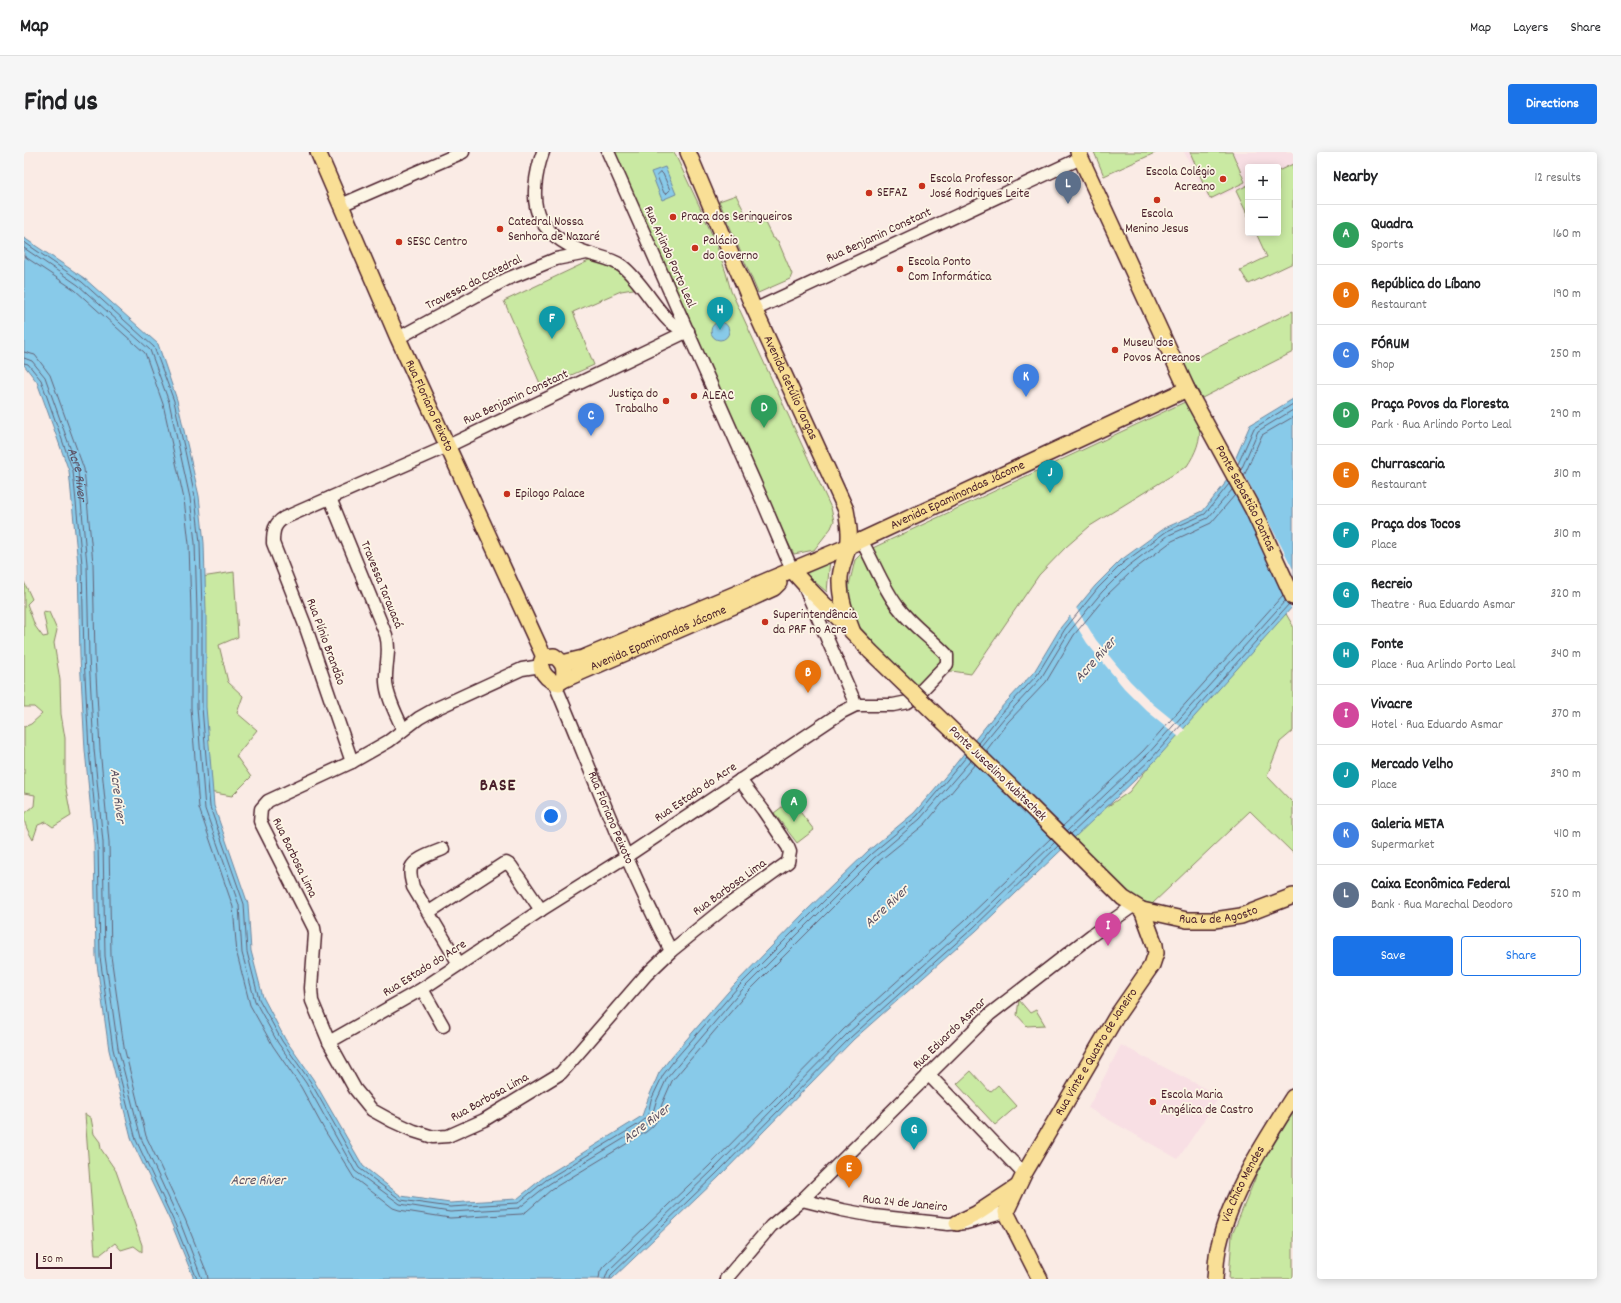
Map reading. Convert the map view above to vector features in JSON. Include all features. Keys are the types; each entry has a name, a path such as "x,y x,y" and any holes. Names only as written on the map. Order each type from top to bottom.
{"main road":[{"name":"Rua Floriano Peixoto","path":"318,152 398,338 448,446 543,661 543,672 558,681 564,672 562,663"},
{"name":"Avenida Getúlio Vargas","path":"688,152 754,310 846,510 849,528 855,543 841,570 840,582 844,608 852,630"},
{"name":"Ponte Sebastião Dantas","path":"1079,155 1190,396 1253,510 1293,597"},
{"name":"Avenida Epaminondas Jácome","path":"562,663 583,658 792,570 1190,396"},
{"name":"Avenida Getúlio Vargas","path":"792,570 803,583 852,630 870,651"},
{"name":"Avenida Epaminondas Jácome","path":"558,681 774,588 792,570"},
{"name":"Ponte Juscelino Kubitschek","path":"870,651 1133,904"},
{"path":"543,661 554,656 562,663"},
{"name":"Rua 6 de Agosto","path":"1133,904 1187,920 1214,920 1241,916 1293,896"},
{"name":"Rua Vinte e Quatro de Janeiro","path":"1006,1212 1021,1180 1116,1017 1152,965 1156,953 1155,945 1133,904"},
{"name":"Via Chico Mendes","path":"1215,1279 1218,1246 1230,1209 1253,1165 1293,1097"},
{"path":"957,1223 976,1214 1021,1180"},
{"path":"1006,1212 1040,1279"}],"street":[{"path":"341,205 463,152"},
{"name":"Travessa da Catedral","path":"543,152 535,179 536,203 540,220 551,232 563,241 588,253 610,259 620,265 648,295 669,321 674,325 688,331"},
{"name":"Rua Arlindo Porto Leal","path":"608,152 792,570"},
{"name":"Rua Benjamin Constant","path":"754,310 1079,155"},
{"name":"Travessa da Catedral","path":"398,338 507,279 556,259 588,253"},
{"name":"Rua Benjamin Constant","path":"273,531 276,523 284,518 448,446 688,331"},
{"name":"Travessa Tarauacá","path":"330,498 386,635 389,646 386,688 403,730"},
{"name":"Rua Plínio Brandão","path":"273,531 273,543 305,625 352,762"},
{"name":"Rua Estado do Acre","path":"329,1042 422,989 541,910 627,856 842,712 856,705 893,705 908,702 934,679 947,664 947,655 914,626 898,607 855,543"},
{"path":"803,583 856,705"},
{"path":"352,762 388,741 435,709 522,668 543,661"},
{"name":"Rua Floriano Peixoto","path":"558,681 627,856 671,951"},
{"name":"Rua Barbosa Lima","path":"352,762 268,801 261,809 260,821 314,928 315,934 311,988 312,1001 329,1042 355,1089 372,1110 414,1131 433,1137 448,1136 484,1120 561,1073 646,975 671,951 724,908 788,862 790,852 788,847 763,810 740,780"},
{"path":"444,849 416,862 411,868 410,877 414,887 459,964"},
{"path":"429,912 503,864 508,864 541,910"},
{"name":"Rua Eduardo Asmar","path":"726,1279 771,1226 802,1200 990,1014 1133,904"},
{"path":"422,989 443,1026"},
{"path":"928,1074 1021,1180"},
{"name":"Rua 24 de Janeiro","path":"802,1200 874,1216 957,1223 1006,1212"}],"shaded area":[{"name":"Escola Colégio Acreano","path":"1184,152 1293,152 1293,167 1281,172 1281,164 1245,164 1245,186 1209,201"},
{"name":"Escola Maria Angélica de Castro","path":"1121,1045 1220,1096 1178,1159 1088,1108"}],"green space":[{"path":"612,152 674,152 720,255 731,291 831,508 834,521 831,528 814,550 794,554 778,524 686,311"},
{"path":"1094,152 1157,152 1104,176"},
{"path":"1190,152 1232,152 1245,182 1210,199"},
{"path":"1293,164 1293,263 1249,284 1240,270 1267,257 1257,236 1281,236 1281,170"},
{"path":"1245,186 1245,210 1236,191"},
{"path":"736,195 749,221 765,223 772,237 778,241 792,274 790,279 758,293 719,201"},
{"path":"593,259 618,272 639,288 621,291 573,312 594,365 542,388 504,301"},
{"path":"1293,311 1293,352 1202,398 1183,364"},
{"path":"1187,401 1197,418 1200,435 1193,456 1187,466 1090,526 1066,547 1039,575 971,674 952,671 916,689 857,628 849,604 849,585 855,560 862,553"},
{"path":"830,559 827,592 802,571"},
{"path":"234,572 238,637 219,645 228,682 243,696 237,713 257,730 236,756 251,777 232,796 197,790 195,578"},
{"path":"24,582 32,599 27,604 35,626 43,637 48,636 43,611 49,612 57,630 54,643 60,680 61,714 65,738 65,784 71,816 53,827 46,822 38,825 33,840 24,818 24,814 34,806 35,795 24,793 24,727 31,724 42,714 34,707 24,707"},
{"path":"1285,612 1293,626 1293,731 1280,742 1267,776 1293,803 1293,853 1250,811 1152,904 1134,899 1068,833 1129,792 1169,741"},
{"path":"791,800 814,830 797,843 774,813"},
{"path":"1019,1000 1030,1013 1036,1010 1045,1025 1027,1026 1017,1015"},
{"path":"971,1071 990,1092 998,1085 1017,1106 995,1125 957,1084"},
{"path":"1293,1100 1293,1279 1229,1279 1232,1235 1273,1135"},
{"path":"85,1114 91,1118 94,1134 100,1142 101,1149 116,1171 142,1245 142,1252 134,1246 121,1250 115,1243 101,1254 95,1254"}],"water":[{"path":"665,167 676,194 662,200 651,172"},
{"name":"Acre River","path":"24,238 84,278 158,344 177,400 199,496 204,543 206,707 214,806 248,904 251,951 263,997 285,1039 313,1079 363,1166 401,1196 450,1203 517,1199 544,1177 642,1116 659,1073 672,1056 735,984 804,913 868,851 914,813 997,712 1034,672 1061,627 1095,586 1121,560 1165,528 1203,511 1224,485 1250,425 1293,399 1293,606 1154,762 976,931 854,1039 719,1177 612,1279 194,1279 172,1225 132,1141 109,1050 96,957 94,843 85,750 80,657 78,564 69,471 37,382 24,365"},
{"path":"720,322 726,325 729,331 726,337 720,340 714,337 711,331 714,325"}],"pier":[{"path":"1235,456 1293,569 1292,610 1269,560 1226,477"},
{"path":"1075,606 1096,640 1130,681 1153,704 1185,730 1179,737 1147,711 1124,688 1087,643 1069,614"}],"place":[{"name":"Escola Colégio Acreano","path":"1223,179"},
{"name":"Escola Professor José Rodrigues Leite","path":"922,186"},
{"name":"SEFAZ","path":"869,193"},
{"name":"Escola Menino Jesus","path":"1157,200"},
{"name":"Caixa Econômica Federal","path":"1068,204"},
{"name":"Praça dos Seringueiros","path":"673,217"},
{"name":"Catedral Nossa Senhora de Nazaré","path":"500,229"},
{"name":"SESC Centro","path":"399,242"},
{"name":"Palácio do Governo","path":"695,248"},
{"name":"Escola Ponto Com Informática","path":"900,269"},
{"name":"Fonte","path":"720,330"},
{"name":"Praça dos Tocos","path":"552,339"},
{"name":"Museu dos Povos Acreanos","path":"1115,350"},
{"name":"ALEAC","path":"694,396"},
{"name":"Galeria META","path":"1026,397"},
{"name":"Justiça do Trabalho","path":"666,401"},
{"name":"Praça Povos da Floresta","path":"764,428"},
{"name":"FÓRUM","path":"591,436"},
{"name":"Mercado Velho","path":"1050,493"},
{"name":"Epilogo Palace","path":"507,494"},
{"name":"Superintendência da PRF no Acre","path":"765,622"},
{"name":"República do Líbano","path":"808,693"},
{"name":"Quadra","path":"794,822"},
{"name":"Vivacre","path":"1108,946"},
{"name":"Escola Maria Angélica de Castro","path":"1153,1102"},
{"name":"Recreio","path":"914,1150"},
{"name":"Churrascaria","path":"849,1188"}],"district":[{"name":"BASE","path":"498,787"}]}
